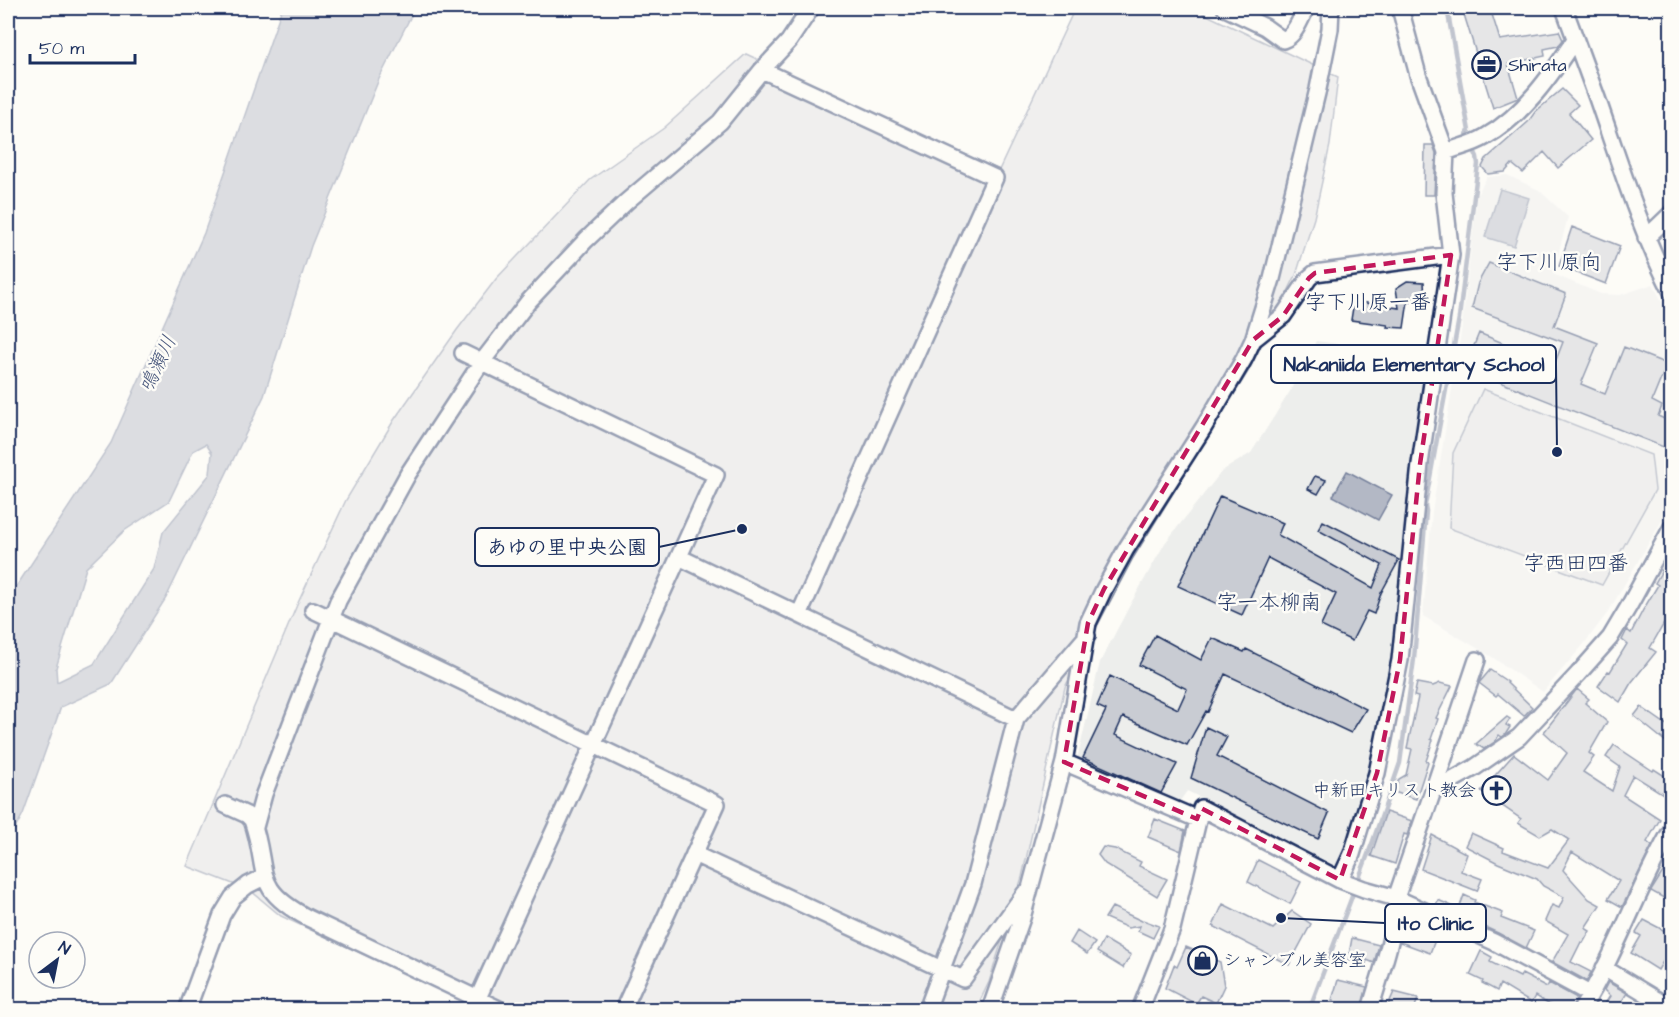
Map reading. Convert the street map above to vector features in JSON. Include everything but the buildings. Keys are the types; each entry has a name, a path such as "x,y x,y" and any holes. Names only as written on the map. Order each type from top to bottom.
{"street":[{"path":"255,827 264,794 331,619 370,540 408,474 482,363 528,302 586,240 626,202 720,122 789,41 810,8"},
{"path":"1225,8 1265,27 1283,39 1293,33 1306,8"},
{"path":"991,1009 1022,918 1064,762 1088,623 1104,589 1204,428 1253,340 1272,279 1318,89 1330,29 1331,8"},
{"path":"1343,880 1377,773 1400,660 1420,464 1450,255 1444,193 1446,152 1418,75 1400,8"},
{"path":"1563,8 1646,238 1671,292"},
{"path":"1446,152 1480,140 1510,118 1559,63 1575,39"},
{"path":"762,70 995,178 799,615"},
{"path":"1646,238 1671,213"},
{"path":"1253,340 1283,316 1309,278 1315,273 1450,255"},
{"path":"463,353 716,474 478,998"},
{"path":"1433,791 1474,768 1519,737 1578,674 1610,638 1671,527"},
{"path":"679,557 1016,719"},
{"path":"313,610 717,804 623,1010"},
{"path":"927,1010 974,884 1016,719 1087,636"},
{"path":"1370,1010 1389,939 1396,898 1477,660"},
{"path":"1064,762 1197,819"},
{"path":"225,805 247,815 255,827 264,877 273,894 297,913 501,1010"},
{"path":"1140,1010 1172,929 1201,808 1343,880 1396,898 1494,942 1590,994"},
{"path":"1581,1010 1604,968 1671,829"},
{"path":"694,854 963,980 1030,885"},
{"path":"187,1010 222,915 233,897 248,885 264,877"},
{"path":"1604,968 1671,1009"}],"highlighted area":[{"path":"1451,255 1420,464 1400,660 1377,773 1340,880 1201,808 1197,819 1064,762 1088,623 1104,589 1253,340 1283,316 1309,278 1315,273"}],"shaded area":[{"path":"1075,8 1192,8 1338,77 1330,145 1314,218 1296,275 1249,370 1133,558 1065,687 1022,877 989,982 976,1009 481,1009 281,916 251,891 187,866 297,605 346,500 394,420 457,330 496,279 590,180 664,128 746,54 999,170"},
{"path":"1507,175 1539,190 1568,217 1553,274 1601,294 1620,295 1653,284 1671,320 1671,505 1609,611 1543,692 1492,657 1423,616 1432,512 1462,326 1477,195 1487,177"},
{"path":"1316,341 1432,357 1394,663 1371,774 1339,867 1187,791 1177,805 1077,760 1100,662 1165,543 1222,471 1251,453 1289,393"},
{"path":"1483,389 1651,455 1655,490 1602,585 1449,528 1453,453"}],"water":[{"name":"鳴瀬川","path":"282,8 415,8 379,79 311,246 264,396 166,598 111,684 61,707 23,814 8,842 8,599 111,443 204,233","holes":["206,444 212,453 210,474 163,532 154,569 94,664 57,682 56,668 86,568 124,531 169,501 193,451"]},
{"path":"1500,189 1529,198 1514,246 1485,237"},
{"path":"1347,471 1392,495 1378,520 1333,496"}],"waterway":[{"path":"1309,1010 1400,763 1414,659 1425,505 1459,318 1478,164 1467,134 1469,131 1447,8"}],"place":[{"name":"Shirata","path":"1487,65"},
{"name":"Nakaniida Elementary School","path":"1557,452"},
{"name":"あゆの里中央公園","path":"742,529"},
{"name":"中新田キリスト教会","path":"1497,790"},
{"name":"Ito Clinic","path":"1281,918"},
{"name":"シャンブル美容室","path":"1202,960"}],"district":[{"name":"字下川原向","path":"1549,262"},
{"name":"字下川原一番","path":"1368,302"},
{"name":"字西田四番","path":"1576,563"},
{"name":"字一本柳南","path":"1269,602"}]}
